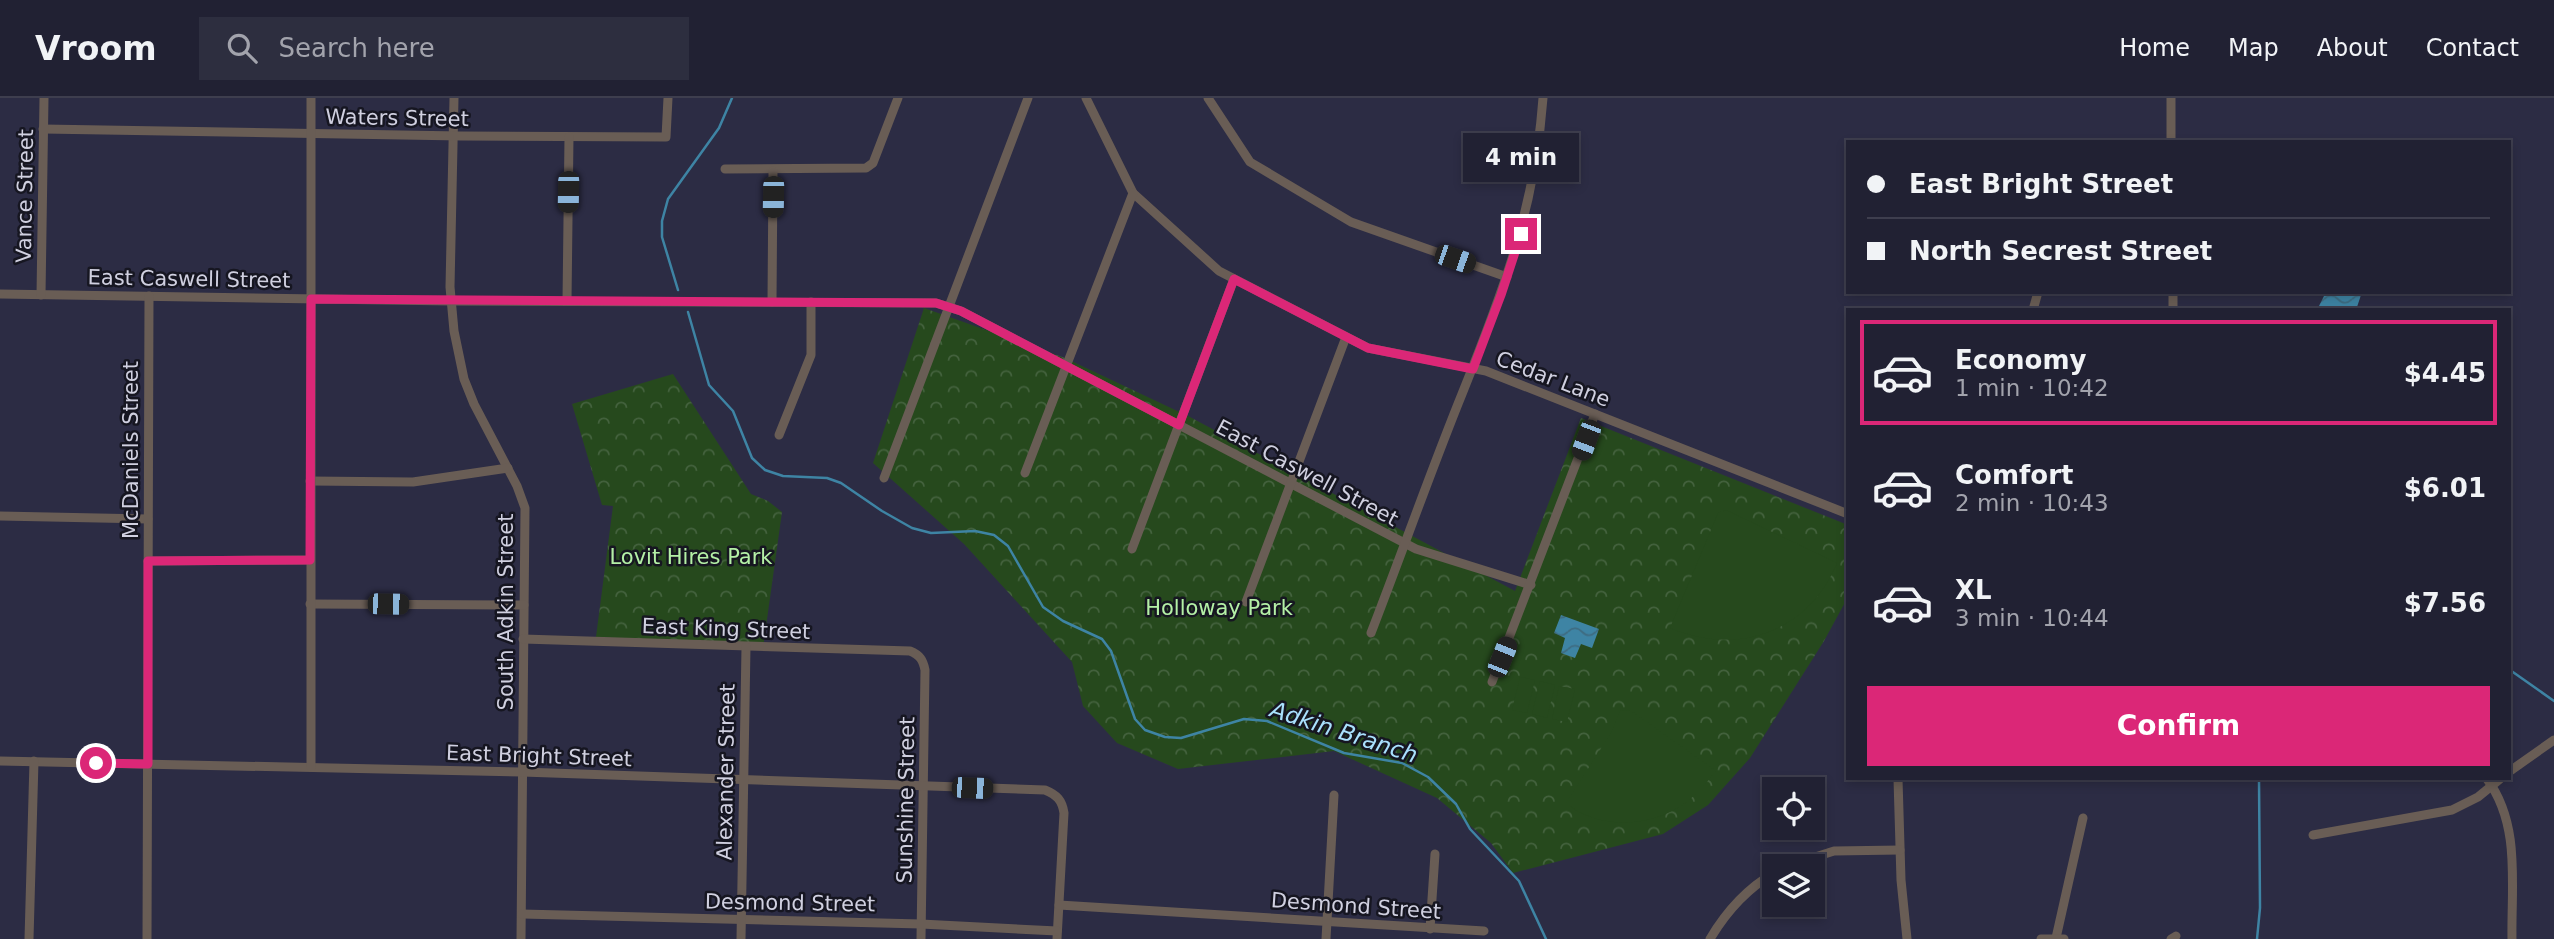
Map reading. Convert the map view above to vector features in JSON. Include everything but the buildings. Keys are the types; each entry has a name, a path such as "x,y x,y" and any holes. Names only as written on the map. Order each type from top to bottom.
{"street":[{"name":"Vance Street","path":"41,295 44,98"},
{"path":"311,98 311,767"},
{"name":"South Adkin Street","path":"454,98 451,300 454,331 464,379 474,404 508,468 525,508 521,939"},
{"name":"Waters Street","path":"43,129 666,137 668,98"},
{"path":"724,169 773,171 866,168 873,163 898,98"},
{"path":"884,478 1028,98"},
{"name":"Cedar Lane","path":"1086,98 1133,193 1219,271 1368,348 1486,371 1846,513"},
{"path":"1209,98 1250,162 1351,222 1507,277"},
{"path":"1371,633 1473,369 1521,234 1534,179 1543,98"},
{"path":"2171,98 2171,140"},
{"path":"567,302 569,137"},
{"path":"772,302 773,171"},
{"path":"1025,473 1133,193"},
{"path":"1132,549 1234,279"},
{"name":"East Caswell Street","path":"0,294 567,302 936,303 961,311 1406,544 1531,585"},
{"name":"McDaniels Street","path":"147,939 149,296"},
{"path":"779,435 811,355 811,302"},
{"path":"1246,602 1346,337"},
{"path":"1492,681 1595,414"},
{"path":"310,481 413,482 508,468"},
{"path":"0,516 148,519"},
{"path":"148,561 310,560"},
{"path":"310,604 524,606"},
{"name":"East King Street","path":"523,639 910,651 918,654 923,662"},
{"name":"Alexander Street","path":"741,939 746,647"},
{"name":"Sunshine Street","path":"921,939 923,662"},
{"path":"2511,770 2554,740"},
{"name":"East Bright Street","path":"0,761 522,772 1045,790 1056,795 1063,804 1059,905"},
{"path":"29,939 34,761"},
{"path":"1898,780 1907,939"},
{"path":"2313,835 2452,810 2477,797 2489,782 2504,807 2510,831 2512,939"},
{"path":"1326,939 1334,795"},
{"path":"2041,939 2060,939 2083,818"},
{"path":"1825,854 1834,851 1900,850"},
{"path":"1430,929 1434,854"},
{"path":"1710,939 1735,905 1762,882"},
{"path":"1057,935 1059,905"},
{"name":"Desmond Street","path":"1059,905 1484,931"},
{"name":"Desmond Street","path":"522,914 921,924 1057,935"}],"green space":[{"name":"Holloway Park","path":"924,308 1065,358 1190,417 1515,591 1581,418 1846,524 1846,601 1824,641 1750,758 1708,805 1663,834 1513,873 1491,843 1437,798 1334,751 1178,769 1117,743 1083,706 1072,662 964,544 873,463"},
{"name":"Lovit Hires Park","path":"673,374 751,494 768,501 782,512 763,648 596,637 613,506 602,505 572,404"},
{"path":"1726,510 1837,563 1824,587 1808,607 1789,622 1768,632 1745,638 1720,640 1670,628 1718,513"},
{"path":"1520,677 1535,680 1527,713 1512,710"},
{"path":"1540,681 1555,685 1547,718 1532,714"},
{"path":"1559,686 1575,689 1567,722 1552,719"},
{"path":"1630,710 1716,771 1691,799 1668,813 1638,822 1592,818 1566,803 1611,733 1620,711"}],"water":[{"path":"2325,294 2361,294 2357,308 2318,308"},
{"path":"1561,615 1599,629 1592,648 1581,644 1575,658 1561,653 1565,638 1554,633"}],"waterway":[{"name":"Adkin Branch","path":"678,290 662,237 662,221 668,199 719,128 732,98"},
{"name":"Adkin Branch","path":"688,312 709,385 733,411 752,458 765,470 783,476 827,478 841,483 912,528 931,533 975,531 994,535 1008,546 1043,607 1063,621 1102,639 1111,651 1135,719 1145,730 1165,737 1181,738 1244,719 1267,721 1344,753 1402,763 1428,777 1456,804 1470,829 1519,881 1546,939"},
{"path":"2511,671 2554,701"},
{"path":"2257,939 2260,908 2259,780"}],"route":[{"path":"96,763 148,764 148,561 310,560 311,299 936,303 961,311 1179,425 1234,279 1368,348 1473,369 1521,234"}]}
